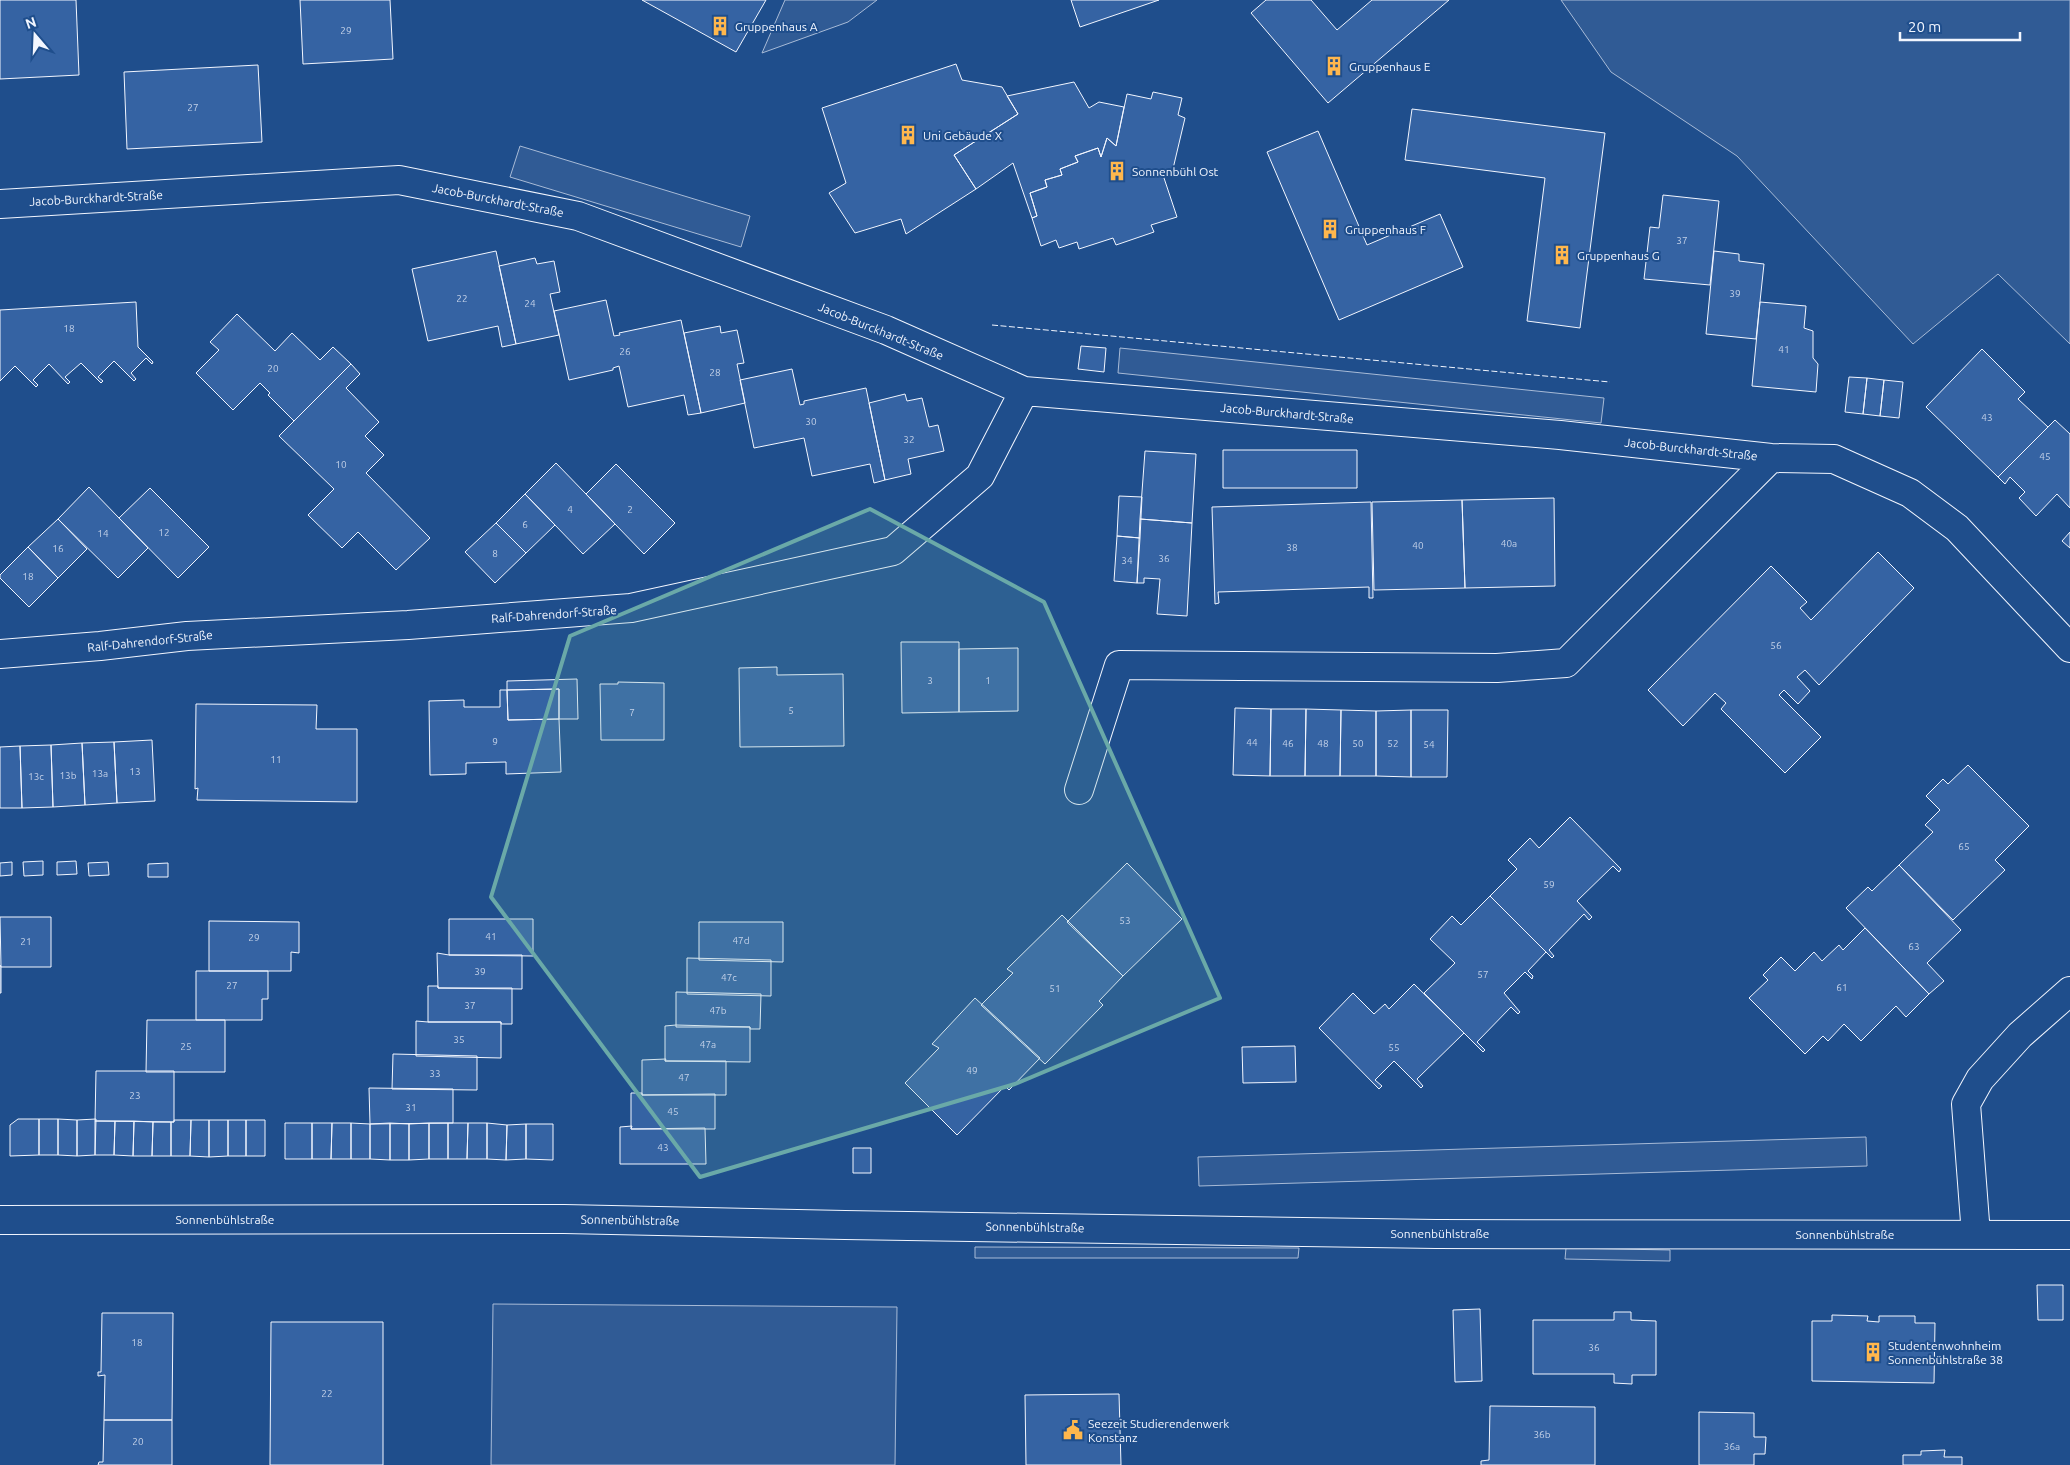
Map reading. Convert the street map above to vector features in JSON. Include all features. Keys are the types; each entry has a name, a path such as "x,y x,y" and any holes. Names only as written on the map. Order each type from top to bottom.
{"street":[{"name":"Jacob-Burckhardt-Straße","path":"0,204 400,180 578,216 886,330 1024,391 1560,435 1771,458 1834,459 1910,493 1957,528 2070,648"},
{"name":"Ralf-Dahrendorf-Straße","path":"0,654 100,646 187,636 408,625 631,608 893,551 980,476 1024,391"},
{"name":"Jacob-Burckhardt-Straße","path":"1079,790 1118,666 1497,668 1566,663 1771,458"},
{"path":"1976,1235 1966,1104 1980,1079 2020,1035 2070,991"},
{"name":"Sonnenbühlstraße","path":"0,1220 564,1219 1436,1234 2070,1235"}],"highlighted area":[{"path":"870,509 1044,602 1220,998 1015,1084 700,1177 491,897 570,636"}],"shaded area":[{"path":"785,0 877,0 848,22 762,53"},
{"path":"1561,0 2070,0 2070,344 1998,274 1913,344 1737,156 1611,72"},
{"path":"520,146 750,216 741,247 510,177"},
{"path":"1120,348 1604,398 1601,423 1118,373"},
{"path":"1866,1137 1867,1166 1199,1186 1198,1157"},
{"path":"975,1247 1299,1248 1298,1258 975,1258"},
{"path":"1566,1248 1670,1250 1670,1261 1565,1259"},
{"path":"493,1304 897,1307 895,1465 491,1465"}],"building":[{"path":"0,0 76,0 79,75 0,79"},
{"path":"300,0 390,0 393,59 303,64"},
{"name":"Gruppenhaus A","path":"642,0 766,0 736,52"},
{"path":"1071,0 1159,0 1080,27"},
{"name":"Gruppenhaus E","path":"1266,0 1311,0 1337,30 1372,0 1449,0 1328,103 1251,13"},
{"name":"Uni Gebäude X","path":"956,64 962,80 1002,87 1018,114 954,155 976,189 906,234 901,219 855,233 829,193 846,183 822,108"},
{"path":"258,65 262,142 127,149 124,72"},
{"path":"1074,82 1089,108 1099,102 1124,107 1116,146 1107,138 1101,157 1098,148 1075,156 1078,162 1060,169 1062,175 1045,180 1047,187 1030,193 1037,216 1032,218 1013,163 976,189 954,155 1018,114 1007,96"},
{"name":"Sonnenbühl Ost","path":"1153,92 1182,98 1178,115 1185,118 1172,173 1163,175 1177,217 1151,225 1154,232 1116,245 1113,238 1079,249 1077,242 1059,248 1056,240 1041,246 1032,218 1037,216 1030,193 1047,187 1045,180 1062,175 1060,169 1078,162 1075,156 1098,148 1101,157 1107,138 1116,146 1127,94 1151,99"},
{"name":"Gruppenhaus G","path":"1412,109 1605,133 1580,328 1527,321 1545,178 1405,160"},
{"name":"Gruppenhaus F","path":"1318,131 1367,245 1440,214 1463,267 1339,320 1267,152"},
{"path":"1663,195 1719,201 1710,285 1644,279 1650,227 1659,228"},
{"path":"496,251 516,344 502,347 498,326 428,341 412,269"},
{"path":"1714,251 1739,254 1739,261 1764,264 1756,339 1706,334"},
{"path":"535,258 537,264 554,261 560,292 550,294 559,335 516,344 499,266"},
{"path":"606,300 614,336 620,335 619,333 681,320 701,413 688,415 684,395 628,407 619,366 613,368 613,370 569,380 554,311"},
{"path":"136,302 138,347 153,362 152,364 146,358 131,373 136,379 134,381 114,361 98,377 103,381 101,383 81,363 65,377 70,382 68,384 49,364 33,380 38,385 36,387 15,366 0,381 0,310"},
{"path":"1760,302 1806,306 1804,328 1813,331 1813,358 1818,364 1816,392 1752,386"},
{"path":"237,314 275,351 292,333 320,360 333,347 351,364 294,421 268,395 270,393 260,383 233,410 196,373 219,350 210,342"},
{"path":"720,326 721,333 737,330 744,363 737,364 745,403 701,413 684,333"},
{"path":"1081,346 1106,348 1104,372 1078,369"},
{"path":"1982,349 2025,392 2018,399 2048,427 1998,477 1926,407"},
{"path":"351,364 360,374 346,388 379,422 365,436 384,455 366,473 430,538 396,570 358,532 342,548 308,515 334,489 279,436"},
{"path":"792,369 800,405 804,404 804,401 866,388 885,480 874,483 870,464 812,476 804,438 754,448 740,380"},
{"path":"1849,377 1867,378 1863,414 1845,412"},
{"path":"1867,378 1884,380 1880,416 1863,414"},
{"path":"1884,380 1903,382 1899,418 1880,416"},
{"path":"905,394 907,401 922,398 929,427 938,425 944,451 908,459 911,474 885,480 869,403"},
{"path":"2055,420 2070,434 2070,508 2057,494 2036,516 2019,498 2025,492 2010,477 2005,484 1998,477"},
{"path":"1223,450 1357,450 1357,488 1223,488"},
{"path":"1145,451 1196,454 1192,523 1140,519"},
{"path":"556,463 615,524 583,554 525,494"},
{"path":"616,464 675,523 644,554 586,494"},
{"path":"89,487 148,548 118,578 58,519"},
{"path":"150,488 209,547 178,578 119,518"},
{"path":"525,494 555,525 526,553 496,523"},
{"path":"1119,496 1142,497 1140,538 1117,536"},
{"path":"1554,498 1555,586 1465,588 1462,500"},
{"path":"1462,500 1465,588 1374,590 1372,502"},
{"path":"1371,502 1373,598 1369,598 1369,587 1218,592 1219,603 1215,604 1212,507"},
{"path":"58,519 87,549 58,578 28,547"},
{"path":"1140,519 1192,523 1187,616 1157,614 1160,579 1144,578 1144,583 1137,583"},
{"path":"496,523 526,553 495,583 465,552"},
{"path":"2070,532 2070,548 2062,541"},
{"path":"1117,536 1140,538 1137,583 1114,581"},
{"path":"28,547 58,578 29,607 0,578 0,575"},
{"path":"1878,552 1914,588 1819,685 1805,670 1797,677 1810,691 1798,704 1784,690 1779,695 1821,737 1785,773 1721,709 1726,703 1715,693 1683,726 1648,690 1771,566 1807,602 1800,608 1811,620"},
{"path":"901,642 959,642 959,712 902,713"},
{"path":"1018,648 1018,711 959,712 959,649"},
{"path":"777,667 777,675 843,674 844,746 740,747 739,668"},
{"path":"577,679 578,719 559,719 559,689 507,690 507,681"},
{"path":"618,682 664,683 664,740 601,740 600,684 618,684"},
{"path":"559,689 559,719 508,720 507,690"},
{"path":"500,690 507,690 508,720 559,719 561,772 506,774 506,762 466,763 466,774 430,775 429,701 464,700 464,707 500,707"},
{"path":"196,704 317,705 316,729 357,729 357,802 197,800 198,788 195,789"},
{"path":"1235,708 1271,709 1270,776 1233,775"},
{"path":"1271,709 1306,709 1305,776 1270,776"},
{"path":"1306,709 1341,710 1340,776 1305,776"},
{"path":"1341,710 1376,711 1376,776 1340,776"},
{"path":"1411,710 1448,710 1447,777 1411,777"},
{"path":"1411,710 1411,777 1376,776 1376,711"},
{"path":"152,740 155,801 117,803 114,742"},
{"path":"114,742 117,803 85,805 82,743"},
{"path":"82,743 85,805 53,807 51,745"},
{"path":"51,745 53,807 22,808 20,746"},
{"path":"20,746 22,808 0,808 0,747"},
{"path":"1968,765 2029,826 1995,860 2005,870 1953,920 1899,865 1933,832 1925,825 1940,810 1926,796 1943,779 1948,784"},
{"path":"1570,817 1621,869 1619,872 1613,866 1577,901 1592,917 1589,920 1584,914 1549,950 1554,956 1552,958 1490,896 1517,869 1508,860 1530,838 1539,848"},
{"path":"43,861 43,875 24,876 23,862"},
{"path":"76,861 77,874 57,875 57,862"},
{"path":"12,862 12,875 0,876 0,863"},
{"path":"108,862 109,875 89,876 88,863"},
{"path":"168,863 168,877 148,877 148,864"},
{"path":"1127,863 1182,919 1123,976 1067,922"},
{"path":"1899,865 1961,930 1927,963 1944,981 1929,994 1846,908 1868,887 1872,891"},
{"path":"1490,896 1546,952 1528,971 1533,976 1532,979 1525,972 1504,993 1520,1012 1518,1014 1511,1007 1477,1042 1485,1050 1483,1052 1424,993 1455,963 1430,939 1452,916 1461,925"},
{"path":"1062,915 1123,976 1099,1001 1103,1005 1045,1064 981,1005 1013,973 1007,969"},
{"path":"0,917 51,917 51,967 1,967"},
{"path":"449,919 533,919 533,956 449,955"},
{"path":"209,921 299,922 299,953 291,952 291,971 209,971"},
{"path":"699,922 783,922 783,962 699,960"},
{"path":"1865,928 1929,994 1906,1017 1896,1006 1861,1041 1844,1024 1828,1041 1823,1036 1805,1054 1749,998 1768,980 1763,975 1781,957 1795,971 1814,952 1822,961 1839,945 1843,950"},
{"path":"437,953 449,955 522,955 522,989 438,988"},
{"path":"687,958 771,960 771,996 687,994"},
{"path":"0,965 1,967 1,993 0,993"},
{"path":"196,971 268,971 268,999 262,999 262,1020 196,1020"},
{"path":"1414,984 1464,1033 1417,1079 1423,1086 1421,1088 1394,1061 1375,1080 1382,1086 1379,1089 1319,1028 1353,993 1374,1014 1385,1004 1389,1009"},
{"path":"428,986 438,986 438,988 512,988 512,1024 501,1024 501,1022 428,1022"},
{"path":"676,992 761,994 760,1029 750,1029 750,1027 676,1027"},
{"path":"975,998 1040,1058 1009,1090 1005,1086 957,1135 905,1083 939,1048 932,1044"},
{"path":"147,1020 225,1020 225,1072 146,1072"},
{"path":"416,1021 501,1022 501,1058 416,1056"},
{"path":"665,1026 750,1027 750,1062 665,1061"},
{"path":"1295,1046 1296,1082 1243,1083 1242,1047"},
{"path":"393,1054 477,1056 477,1090 392,1089"},
{"path":"666,1059 665,1061 726,1061 726,1095 642,1095 642,1060"},
{"path":"96,1071 174,1071 174,1122 95,1121"},
{"path":"369,1088 453,1089 453,1123 370,1124"},
{"path":"631,1093 642,1093 642,1095 715,1094 715,1129 631,1129"},
{"path":"18,1119 39,1119 39,1155 10,1156 10,1125"},
{"path":"39,1119 58,1119 58,1155 39,1155"},
{"path":"58,1119 77,1120 77,1156 58,1155"},
{"path":"96,1119 95,1155 77,1156 77,1120"},
{"path":"174,1120 191,1120 190,1156 171,1156 171,1122 174,1122"},
{"path":"191,1120 209,1120 209,1157 190,1156"},
{"path":"209,1120 228,1120 228,1156 209,1157"},
{"path":"228,1120 246,1120 246,1156 228,1156"},
{"path":"246,1120 265,1120 265,1156 246,1156"},
{"path":"95,1121 115,1121 114,1155 95,1155"},
{"path":"115,1121 134,1121 133,1156 114,1155"},
{"path":"134,1121 153,1122 152,1156 133,1156"},
{"path":"153,1122 171,1122 171,1156 152,1156"},
{"path":"285,1123 312,1123 312,1159 285,1159"},
{"path":"312,1123 332,1123 331,1159 312,1159"},
{"path":"332,1123 351,1123 351,1159 331,1159"},
{"path":"351,1123 370,1124 370,1159 351,1159"},
{"path":"390,1123 409,1124 409,1160 390,1160"},
{"path":"390,1123 390,1160 370,1159 370,1124"},
{"path":"429,1123 448,1123 448,1159 429,1159"},
{"path":"429,1123 429,1159 409,1160 409,1124"},
{"path":"448,1123 468,1123 467,1159 448,1159"},
{"path":"468,1123 487,1123 487,1159 467,1159"},
{"path":"487,1123 507,1125 506,1160 487,1159"},
{"path":"526,1124 553,1124 553,1160 526,1159"},
{"path":"526,1124 526,1159 506,1160 507,1125"},
{"path":"632,1126 631,1129 705,1128 706,1164 620,1164 620,1127"},
{"path":"853,1148 871,1148 871,1173 853,1173"},
{"path":"2037,1285 2063,1285 2063,1320 2038,1320"},
{"path":"1480,1309 1482,1381 1455,1382 1453,1310"},
{"path":"1614,1312 1631,1312 1631,1320 1656,1321 1656,1375 1632,1375 1632,1384 1614,1383 1614,1374 1533,1374 1533,1320 1614,1320"},
{"path":"102,1313 173,1313 172,1420 104,1420 105,1375 98,1376 98,1372 101,1372"},
{"name":"Studentenwohnheim Sonnenbühlstraße 38","path":"1832,1315 1868,1316 1867,1321 1879,1322 1879,1316 1915,1316 1915,1323 1935,1323 1934,1383 1812,1381 1812,1321 1832,1321"},
{"path":"271,1322 383,1322 383,1465 270,1465"},
{"name":"Seezeit Studierendenwerk Konstanz","path":"1119,1394 1121,1465 1026,1465 1025,1395"},
{"path":"1490,1406 1595,1407 1595,1465 1481,1465 1481,1461 1489,1460"},
{"path":"1699,1412 1754,1413 1754,1437 1766,1437 1765,1454 1754,1454 1754,1465 1699,1465"},
{"path":"104,1420 172,1420 172,1465 98,1465 99,1462 103,1462"},
{"path":"1945,1450 1944,1457 1962,1457 1962,1465 1903,1465 1903,1455 1921,1455 1921,1451"}],"fence":[{"path":"992,325 1610,382"}],"place":[{"name":"Gruppenhaus A","path":"720,26"},
{"name":"Gruppenhaus E","path":"1334,66"},
{"name":"Uni Gebäude X","path":"908,135"},
{"name":"Sonnenbühl Ost","path":"1117,171"},
{"name":"Gruppenhaus F","path":"1330,229"},
{"name":"Gruppenhaus G","path":"1562,255"},
{"name":"Studentenwohnheim Sonnenbühlstraße 38","path":"1873,1352"},
{"name":"Seezeit Studierendenwerk Konstanz","path":"1073,1430"}]}
